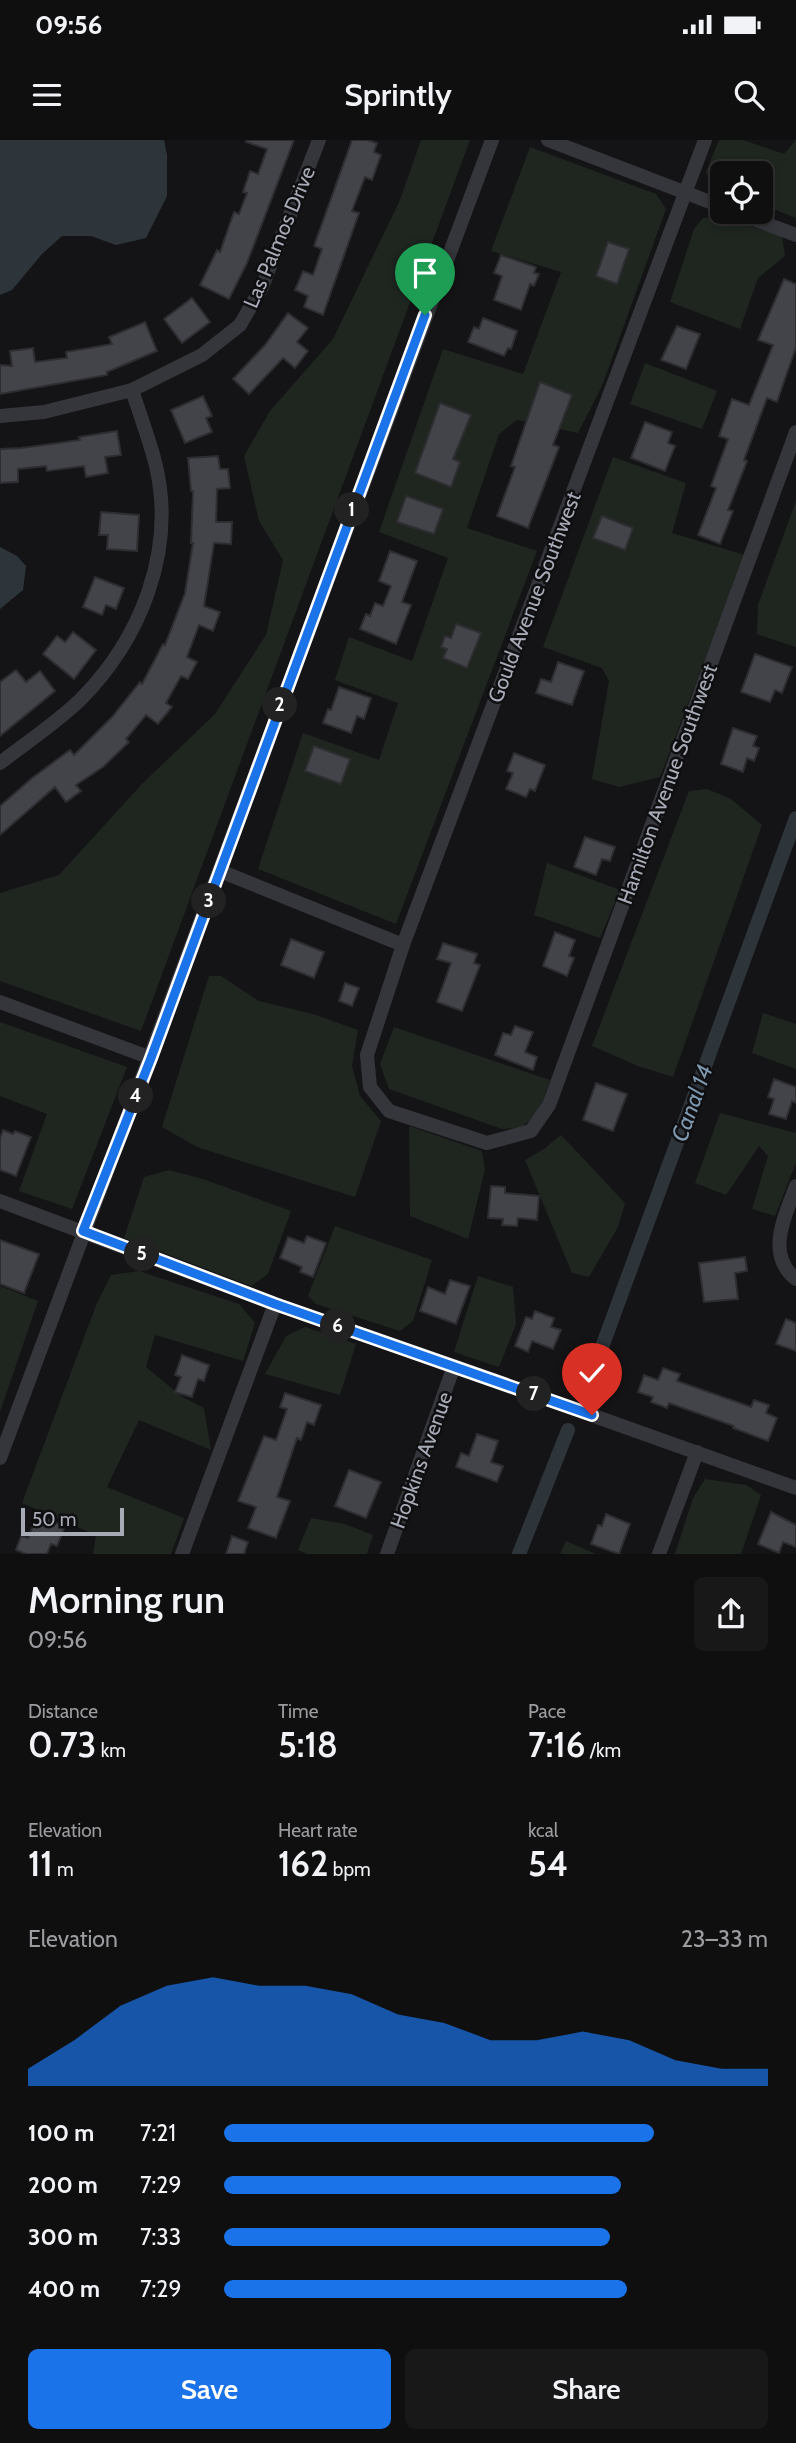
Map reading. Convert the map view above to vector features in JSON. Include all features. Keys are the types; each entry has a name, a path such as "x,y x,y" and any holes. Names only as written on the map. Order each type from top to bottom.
{"street":[{"name":"Las Palmos Drive","path":"0,416 44,412 132,390 202,355 240,325 262,287 319,140"},
{"path":"0,1458 83,1231 151,1058 359,490 492,140"},
{"path":"548,140 710,202"},
{"name":"Gould Avenue Southwest","path":"367,1055 403,945 705,140"},
{"path":"767,224 796,235"},
{"path":"0,763 79,701 116,658 140,616 159,558 161,512 157,468 132,390"},
{"name":"Hamilton Avenue Southwest","path":"367,1055 370,1087 389,1111 487,1143 531,1132 549,1105 796,432"},
{"path":"220,871 403,945"},
{"path":"0,1002 151,1058"},
{"path":"796,1186 779,1240 781,1262 796,1279"},
{"path":"0,1201 275,1304 796,1488"},
{"path":"181,1554 275,1304"},
{"name":"Hopkins Avenue","path":"387,1554 454,1366"},
{"path":"659,1554 697,1452"}],"shaded area":[{"path":"0,140 164,140 167,155 167,196 146,238 116,245 91,236 62,236 42,254 12,290 0,295"},
{"path":"421,140 470,140 141,1031 0,981 0,893 59,875 142,784 215,714 266,635 283,560 259,521 244,456 270,411 333,339 400,200"},
{"path":"719,140 743,140 784,154 796,140 796,218 773,209 773,161 710,161"},
{"path":"530,147 656,194 666,209 602,386 578,433 517,420 499,434 467,528 537,551 396,924 258,869 303,733 379,760 398,703 335,680 349,637 412,661 448,558 379,532 443,349 523,374 561,272 491,251"},
{"path":"710,162 710,179 706,172"},
{"path":"703,218 710,218 710,224 743,224 782,236 785,256 758,278 740,329 670,302 694,229"},
{"path":"645,363 717,391 702,429 630,404"},
{"path":"613,457 686,483 672,533 745,555 660,777 619,787 592,779 609,681 602,668 543,647"},
{"path":"796,501 796,647 757,634 758,605"},
{"path":"0,547 17,556 26,566 23,590 0,609"},
{"path":"707,789 731,799 762,825 673,1077 638,1066 592,1046 689,791"},
{"path":"547,863 620,890 600,938 534,915"},
{"path":"209,976 221,976 259,1001 313,1014 358,1030 352,1066 360,1096 381,1121 355,1197 197,1147 162,1127"},
{"path":"763,1013 796,1024 796,1069 752,1053"},
{"path":"0,1022 127,1067 72,1209 19,1191 47,1114 0,1096"},
{"path":"394,1027 550,1080 539,1112 521,1128 502,1129 389,1089 380,1064"},
{"path":"720,1113 796,1133 796,1163 775,1216 752,1209 768,1156 759,1146 726,1195 695,1183"},
{"path":"409,1126 482,1151 485,1169 468,1239 410,1216"},
{"path":"561,1135 625,1203 618,1227 589,1277 572,1273 525,1160"},
{"path":"169,1170 203,1179 291,1211 268,1274 251,1286 124,1238 144,1177"},
{"path":"335,1226 432,1260 413,1321 400,1331 316,1304 308,1296"},
{"path":"139,1271 239,1304 255,1323 243,1361 155,1335 146,1367 181,1396 204,1408 211,1450 139,1420 107,1487 184,1518 171,1554 93,1554 96,1535 22,1503 97,1303 111,1275"},
{"path":"478,1276 513,1287 516,1324 499,1367 454,1352"},
{"path":"0,1286 38,1301 0,1412"},
{"path":"305,1327 356,1344 340,1395 265,1374 286,1336"},
{"path":"705,1479 746,1485 761,1495 741,1554 675,1554 693,1498"},
{"path":"311,1518 345,1524 373,1535 367,1554 307,1554 298,1550"},
{"path":"566,1541 596,1554 560,1554"}],"building":[{"path":"294,140 247,263 229,299 200,285 217,250 220,252 234,212 239,214 247,193 243,192 250,171 258,174 267,149 246,142"},
{"path":"352,140 377,143 374,152 381,155 372,180 365,177 352,211 359,213 323,315 304,307 308,296 295,290 303,271 313,275 322,249 314,246"},
{"path":"608,242 629,249 617,284 596,276"},
{"path":"501,255 536,267 534,273 539,274 534,286 530,284 521,310 494,300 502,276 494,273"},
{"path":"784,279 796,284 796,347 777,402 767,398 744,460 747,461 728,510 733,511 720,544 698,535 716,488 711,486 728,439 719,436 732,399 749,405 773,345 758,340"},
{"path":"192,298 210,322 182,343 164,319"},
{"path":"288,313 308,328 297,342 308,351 295,368 283,358 249,394 233,379 265,345"},
{"path":"483,318 517,331 511,349 508,348 504,356 468,342 474,327 479,329"},
{"path":"145,322 157,351 107,372 107,375 0,394 0,365 12,366 10,351 33,348 35,362 67,358 66,352 112,344 109,337"},
{"path":"677,326 700,334 686,369 661,360"},
{"path":"540,382 572,395 553,445 559,447 528,528 497,516 515,467 511,466"},
{"path":"203,396 212,416 206,418 212,432 185,443 171,410"},
{"path":"440,403 471,415 453,459 460,462 451,487 415,473"},
{"path":"645,422 672,432 668,443 675,446 665,471 631,458"},
{"path":"117,431 121,455 105,457 108,473 86,477 84,466 47,471 46,466 18,469 18,482 0,483 0,449 80,440 79,437"},
{"path":"218,456 220,469 228,469 230,488 217,489 216,522 232,522 231,544 214,543 204,606 220,612 213,631 199,625 187,657 197,662 188,679 181,676 166,703 172,707 158,724 146,715 126,739 129,742 103,767 76,785 81,791 66,802 55,787 0,835 0,806 70,750 74,755 112,717 140,682 142,684 163,644 165,645 185,593 193,543 193,491 188,458"},
{"path":"406,496 443,509 434,534 397,522"},
{"path":"101,512 139,515 137,551 107,549 108,535 99,535"},
{"path":"602,516 633,528 625,550 593,538"},
{"path":"390,551 417,561 402,602 411,605 396,644 360,629 366,614 370,616 375,603 383,606 391,586 379,581"},
{"path":"95,577 124,588 116,609 106,605 102,615 83,607"},
{"path":"456,624 481,633 467,668 443,658 447,649 441,647 445,636 451,638"},
{"path":"73,632 96,650 74,679 43,654 57,636 65,642"},
{"path":"755,654 792,667 782,693 775,690 770,702 741,692"},
{"path":"558,662 584,671 572,705 536,693 541,679 551,682"},
{"path":"16,670 26,682 40,671 55,691 0,736 0,682"},
{"path":"339,687 371,698 364,719 357,716 351,733 323,723"},
{"path":"733,728 757,736 753,746 759,748 754,761 747,758 743,772 721,764"},
{"path":"314,746 350,759 341,784 305,771"},
{"path":"514,753 545,765 535,791 530,789 526,797 506,789 513,773 507,771"},
{"path":"585,837 615,847 610,861 602,859 596,875 574,867"},
{"path":"555,932 575,940 569,956 574,958 567,976 543,966"},
{"path":"291,939 324,952 314,978 281,965"},
{"path":"443,943 477,954 474,963 480,965 462,1011 437,1002 451,963 437,959"},
{"path":"345,983 359,988 352,1006 339,1001"},
{"path":"515,1026 533,1032 525,1052 537,1057 533,1070 495,1055 503,1033 511,1035"},
{"path":"774,1079 796,1087 796,1103 792,1101 786,1119 769,1114 774,1099 768,1097"},
{"path":"596,1083 627,1094 613,1131 583,1120"},
{"path":"3,1130 31,1137 16,1176 0,1170 0,1138"},
{"path":"491,1186 505,1187 505,1193 539,1196 537,1220 518,1218 517,1226 502,1225 503,1219 488,1218"},
{"path":"307,1236 326,1243 313,1277 300,1272 302,1267 280,1258 288,1237 304,1243"},
{"path":"0,1240 39,1254 24,1293 0,1284"},
{"path":"745,1257 747,1271 735,1273 738,1299 704,1302 699,1263"},
{"path":"450,1280 470,1286 456,1324 420,1311 428,1287 445,1294"},
{"path":"535,1311 554,1318 551,1327 561,1330 553,1349 532,1341 528,1352 515,1346 526,1317 532,1319"},
{"path":"786,1319 796,1323 796,1351 776,1344"},
{"path":"182,1355 209,1365 204,1381 198,1379 192,1397 175,1392 181,1377 175,1375"},
{"path":"663,1368 680,1374 677,1381 751,1407 754,1400 769,1405 766,1413 777,1418 768,1441 669,1403 667,1408 651,1402 653,1397 638,1392 644,1375 658,1380"},
{"path":"285,1393 321,1405 314,1425 307,1422 301,1440 297,1438 277,1497 290,1501 276,1538 248,1528 256,1507 238,1501 264,1436 276,1440 287,1409 280,1407"},
{"path":"477,1434 498,1441 491,1462 503,1466 497,1482 456,1467 461,1453 469,1456"},
{"path":"349,1470 381,1482 366,1518 335,1506"},
{"path":"771,1512 796,1525 796,1547 783,1542 779,1553 758,1544"},
{"path":"606,1514 630,1524 619,1554 591,1544 598,1525 602,1526"},
{"path":"37,1516 65,1526 57,1546 51,1544 47,1554 26,1554 16,1550 21,1536 28,1538"},
{"path":"232,1536 248,1542 244,1554 226,1554"}],"waterway":[{"name":"Canal 14","path":"587,1388 796,818"},
{"name":"Canal 14","path":"519,1554 568,1430"}],"route":[{"path":"425,315 151,1058 83,1231 275,1304 592,1415"}]}
